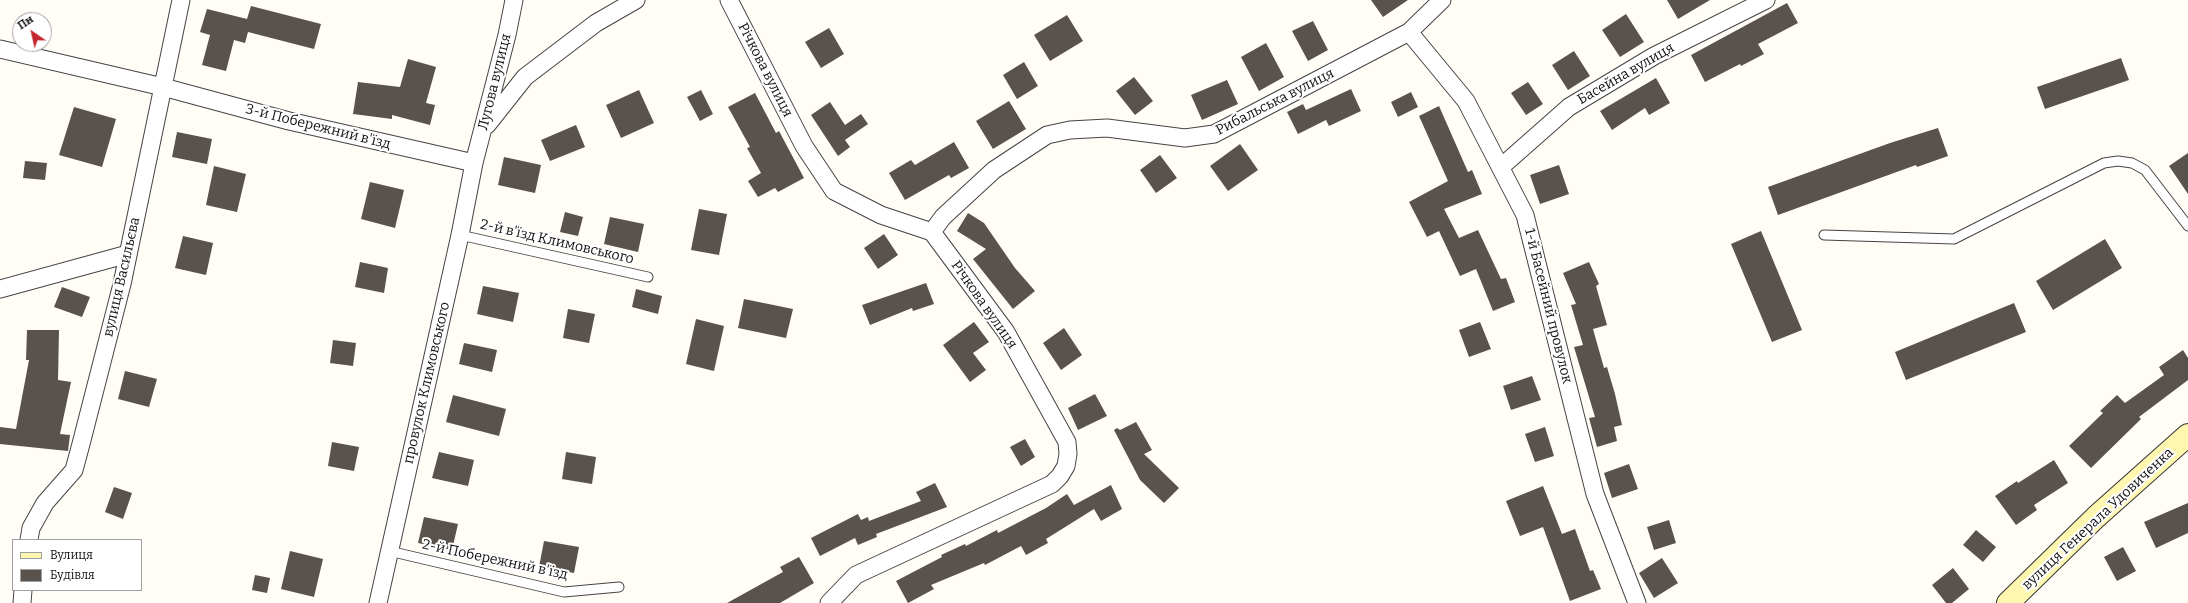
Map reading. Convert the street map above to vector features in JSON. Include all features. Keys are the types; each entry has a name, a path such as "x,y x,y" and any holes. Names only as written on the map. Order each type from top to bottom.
{"main road":[{"name":"вулиця Генерала Удовиченка","path":"2008,603 2096,517 2188,435"}],"street":[{"name":"вулиця Васильєва","path":"29,539 31,528 45,503 74,470 128,254 181,0"},
{"name":"Лугова вулиця","path":"474,163 508,35 514,0"},
{"path":"483,130 525,77 596,23 636,0"},
{"name":"Річкова вулиця","path":"729,0 804,146 834,191 881,215 932,232 1006,332 1067,442 1068,454 1066,466 1060,476 1052,484 856,575 829,603"},
{"name":"Рибальська вулиця","path":"932,232 943,217 994,170 1047,136 1070,130 1107,128 1185,138 1214,134 1409,32 1442,0"},
{"name":"Басейна вулиця","path":"1501,167 1569,106 1654,56 1766,0"},
{"name":"1-й Басейний провулок","path":"1409,32 1466,101 1525,215 1595,494 1636,603"},
{"name":"3-й Побережний в'їзд","path":"0,49 163,87 288,121 474,163"},
{"name":"провулок Климовського","path":"378,603 460,235 474,163"},
{"path":"0,289 128,254"},
{"path":"22,603 23,591"}],"lane":[{"path":"1824,235 1954,239 2104,163 2118,160 2132,163 2145,170 2188,226"},
{"name":"2-й в'їзд Климовського","path":"460,235 648,277"},
{"name":"2-й Побережний в'їзд","path":"389,551 564,592 619,587"}],"building":[{"path":"1371,0 1408,0 1383,17"},
{"path":"1667,0 1710,0 1678,19"},
{"path":"1787,3 1798,23 1758,44 1764,54 1741,66 1740,64 1705,82 1691,55"},
{"path":"251,6 321,24 314,49 248,32 245,43 234,40 226,71 202,65 210,35 200,32 207,9 247,19"},
{"path":"1626,14 1644,42 1620,57 1602,30"},
{"path":"1067,15 1083,41 1050,61 1034,35"},
{"path":"1313,21 1328,50 1308,61 1292,31"},
{"path":"829,28 844,54 821,68 805,42"},
{"path":"1266,43 1284,77 1259,91 1241,57"},
{"path":"1574,51 1590,76 1568,90 1552,65"},
{"path":"2121,58 2129,80 2045,109 2037,87"},
{"path":"408,59 436,67 426,103 435,105 430,125 392,115 392,119 353,114 358,82 400,87"},
{"path":"1024,62 1038,86 1017,99 1003,75"},
{"path":"1134,77 1153,101 1135,115 1116,91"},
{"path":"1656,78 1670,103 1649,115 1645,108 1612,130 1600,111"},
{"path":"1227,80 1238,104 1202,120 1191,95"},
{"path":"1528,82 1543,104 1526,115 1511,93"},
{"path":"1351,89 1361,111 1329,126 1326,120 1298,134 1287,112 1303,104 1306,110"},
{"path":"639,90 654,123 621,138 606,105"},
{"path":"701,90 713,114 700,121 687,97"},
{"path":"1411,92 1418,107 1398,117 1391,102"},
{"path":"755,93 776,133 779,131 804,178 778,192 775,188 758,197 748,181 761,173 747,148 750,147 728,107"},
{"path":"1009,101 1026,129 993,149 976,121"},
{"path":"830,102 845,125 861,114 868,124 845,140 850,147 838,156 811,115"},
{"path":"1439,106 1468,172 1472,170 1482,194 1444,209 1459,238 1478,230 1501,279 1506,278 1515,302 1493,311 1476,269 1460,276 1439,231 1427,237 1409,202 1448,181 1419,116"},
{"path":"74,107 116,119 102,167 59,155"},
{"path":"576,125 585,147 550,161 541,140"},
{"path":"1938,128 1948,156 1917,167 1916,165 1778,215 1768,187 1890,143"},
{"path":"177,132 212,139 207,164 172,157"},
{"path":"954,142 969,168 951,178 949,175 905,200 889,173 911,160 915,165"},
{"path":"1240,144 1258,170 1228,191 1210,166"},
{"path":"2188,153 2188,194 2169,166"},
{"path":"1160,155 1177,178 1156,193 1140,170"},
{"path":"504,157 541,165 535,193 498,185"},
{"path":"25,161 47,163 45,180 23,178"},
{"path":"1559,165 1569,194 1540,204 1530,175"},
{"path":"214,166 246,174 237,212 206,205"},
{"path":"370,182 404,190 395,228 361,219"},
{"path":"699,209 727,214 719,255 691,250"},
{"path":"565,212 583,217 578,236 560,232"},
{"path":"968,213 984,223 1015,268 1035,291 1013,309 973,259 986,249 957,231"},
{"path":"610,217 644,224 638,252 604,244"},
{"path":"1761,231 1802,330 1772,342 1731,244"},
{"path":"884,234 898,255 878,269 864,248"},
{"path":"183,236 213,243 206,275 175,268"},
{"path":"2105,239 2122,268 2053,310 2036,281"},
{"path":"360,262 388,268 384,293 355,287"},
{"path":"1589,262 1599,284 1596,286 1607,325 1593,329 1604,368 1607,367 1622,425 1614,427 1617,441 1597,447 1589,418 1595,417 1574,347 1583,345 1571,305 1576,304 1563,273"},
{"path":"926,283 934,304 913,311 912,308 870,325 862,305"},
{"path":"483,286 519,293 513,322 477,314"},
{"path":"62,287 90,297 82,317 54,307"},
{"path":"636,289 662,296 658,314 632,307"},
{"path":"744,299 793,309 786,338 738,328"},
{"path":"2014,303 2026,332 1906,380 1895,352"},
{"path":"568,309 595,314 589,343 563,338"},
{"path":"696,319 724,326 714,371 686,364"},
{"path":"974,322 989,342 973,353 986,370 970,382 943,345"},
{"path":"1480,322 1491,349 1469,357 1459,330"},
{"path":"1064,328 1082,355 1061,370 1043,343"},
{"path":"27,330 59,330 58,380 71,382 60,434 70,435 68,451 0,444 0,427 16,429 29,360 26,360"},
{"path":"333,340 356,343 353,366 330,363"},
{"path":"464,343 497,350 492,372 459,364"},
{"path":"2183,350 2188,358 2188,380 2139,417 2141,419 2091,468 2069,446 2103,413 2100,411 2117,395 2125,403 2164,375 2159,367"},
{"path":"125,371 157,379 149,407 118,399"},
{"path":"1532,376 1541,400 1511,410 1503,386"},
{"path":"1095,394 1107,416 1078,430 1068,408"},
{"path":"453,395 506,409 499,436 446,422"},
{"path":"1136,422 1152,450 1144,454 1179,488 1164,503 1140,480 1114,430 1117,428 1120,430"},
{"path":"1545,427 1554,456 1535,462 1525,434"},
{"path":"1025,439 1035,457 1021,466 1010,447"},
{"path":"332,442 359,447 354,471 328,466"},
{"path":"439,452 474,460 468,486 432,478"},
{"path":"566,452 596,457 592,484 562,479"},
{"path":"2054,460 2068,483 2034,505 2037,510 2016,525 1995,496 2017,481 2018,483"},
{"path":"1629,464 1638,489 1612,498 1604,473"},
{"path":"935,483 947,507 876,534 877,537 858,545 855,538 820,556 811,538 858,514 861,520 868,517 869,521 921,501 916,492"},
{"path":"1111,485 1122,509 1101,521 1094,509 1046,539 1048,543 1026,555 1021,546 985,565 984,563 931,585 934,589 908,603 896,581 942,557 941,555 965,544 966,546 997,530 998,533 1046,508 1067,494 1074,505"},
{"path":"1543,486 1562,534 1575,529 1590,571 1593,570 1601,589 1570,601 1543,527 1520,536 1506,501"},
{"path":"114,487 132,493 123,519 105,512"},
{"path":"2188,503 2188,533 2156,548 2144,522"},
{"path":"424,517 458,524 452,550 418,543"},
{"path":"1669,520 1676,543 1654,550 1647,527"},
{"path":"1976,530 1996,547 1983,562 1963,545"},
{"path":"544,541 579,547 574,573 539,567"},
{"path":"2123,547 2136,571 2117,581 2104,557"},
{"path":"290,551 323,559 314,597 281,589"},
{"path":"799,557 814,583 780,603 727,603 783,572 780,567"},
{"path":"1662,558 1678,583 1654,598 1639,573"},
{"path":"1953,568 1969,589 1952,603 1946,603 1932,585"},
{"path":"255,575 270,578 267,593 252,590"}]}
